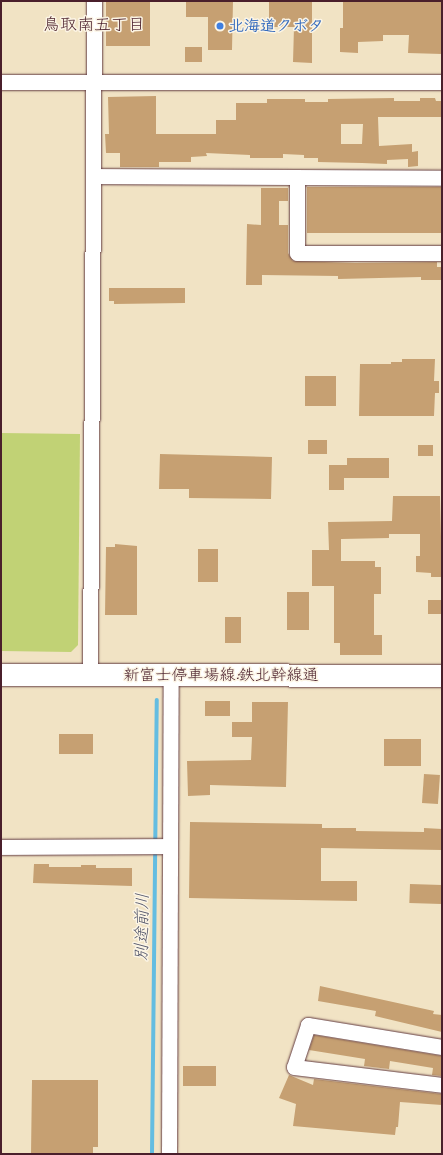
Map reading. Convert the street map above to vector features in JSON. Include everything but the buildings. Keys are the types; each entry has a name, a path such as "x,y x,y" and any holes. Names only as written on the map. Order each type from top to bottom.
{"main road":[{"name":"新富士停車場線:鉄北幹線通","path":"1,675 90,674 171,676 442,676"}],"street":[{"path":"90,674 94,1"},
{"path":"1,82 442,82"},
{"path":"93,176 442,178"},
{"path":"297,177 297,253 442,253"},
{"path":"169,1154 171,676"},
{"path":"1,847 170,846"},
{"path":"442,1047 308,1025 294,1067 442,1085"}],"green space":[{"path":"1,433 80,434 78,645 71,652 1,651"}],"waterway":[{"name":"別途前川","path":"152,1154 157,700"}],"place":[{"name":"北海道クボタ","path":"220,26"}],"district":[{"name":"鳥取南五丁目","path":"94,25"}]}
